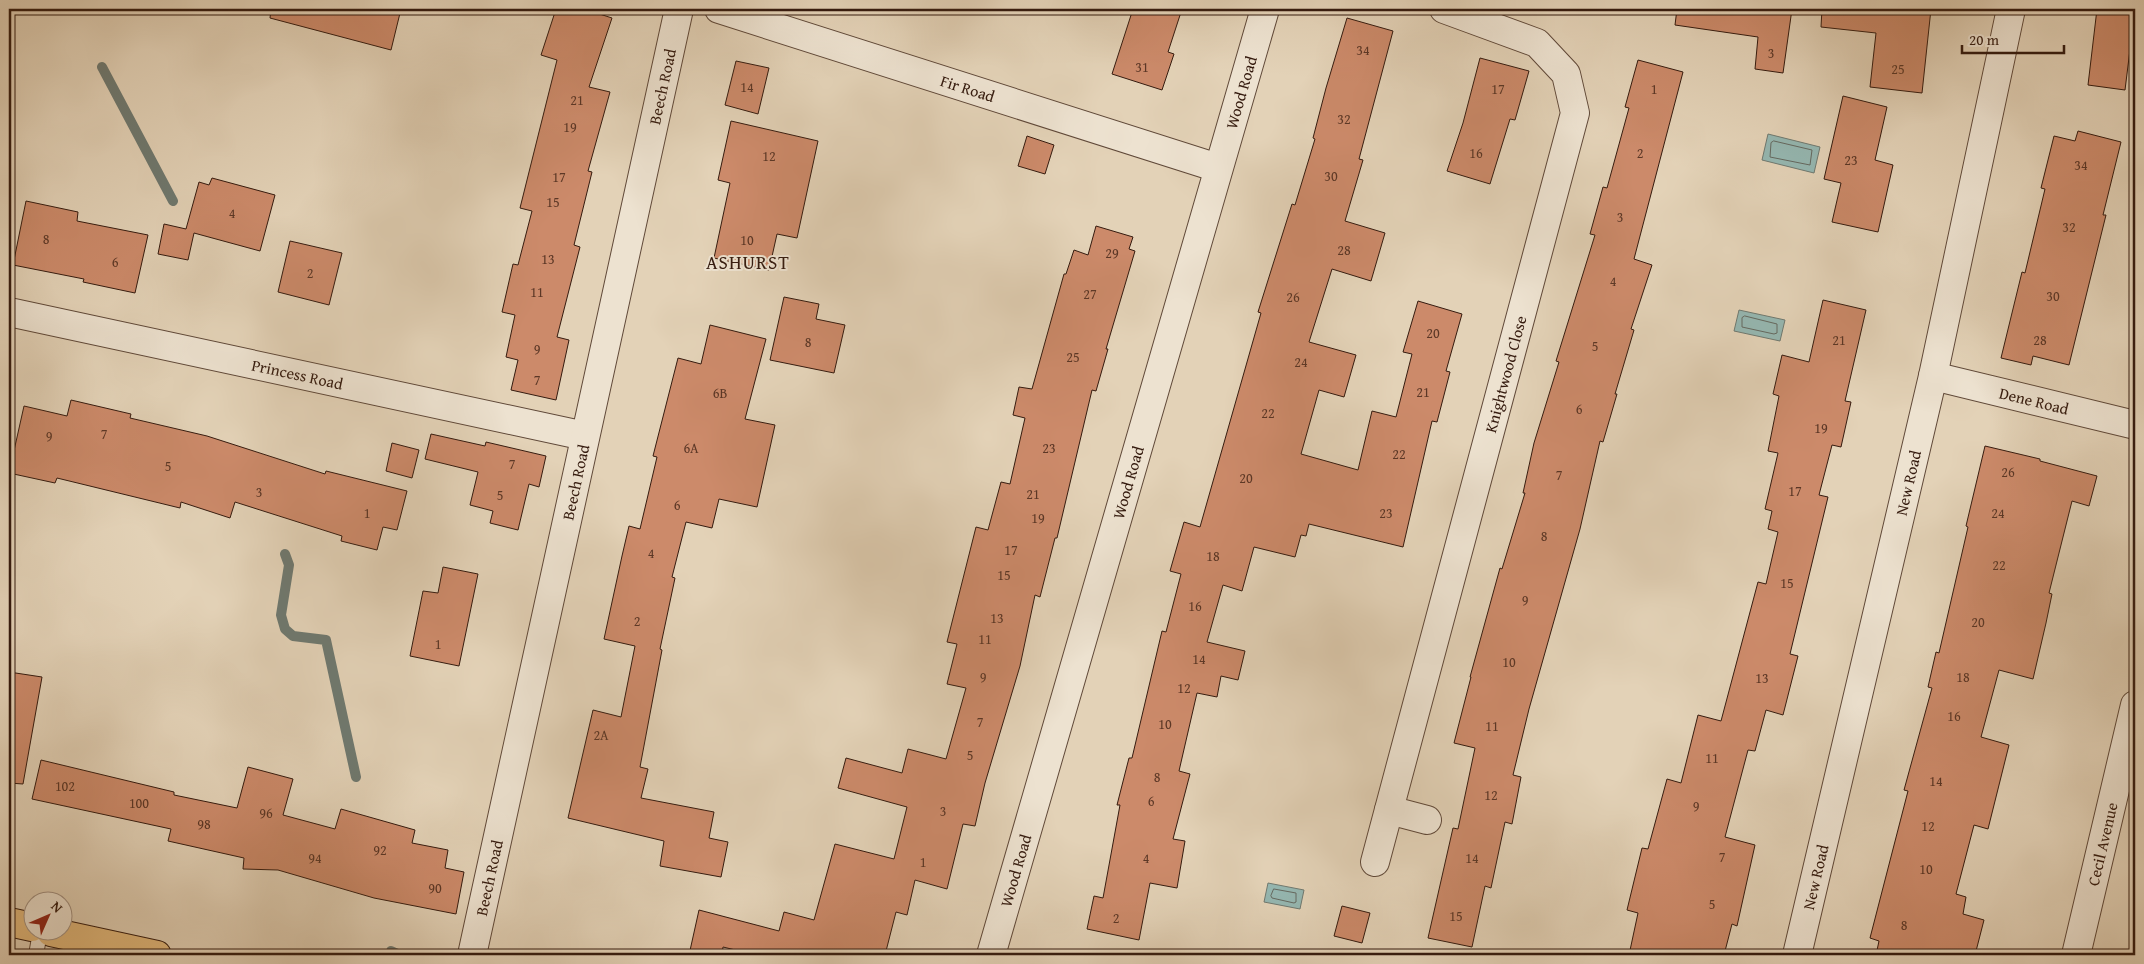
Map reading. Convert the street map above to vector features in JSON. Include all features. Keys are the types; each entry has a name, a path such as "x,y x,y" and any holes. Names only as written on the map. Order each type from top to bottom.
{"main road":[{"path":"9,922 22,925"},
{"path":"72,937 157,955"}],"street":[{"name":"Beech Road","path":"472,955 680,9"},
{"name":"Fir Road","path":"719,9 1218,168"},
{"name":"Wood Road","path":"991,955 1265,9"},
{"name":"Knightwood Close","path":"1375,862 1575,114 1566,74 1537,43 1444,9"},
{"name":"New Road","path":"1797,955 1933,376 2011,9"},
{"name":"Princess Road","path":"9,312 585,436"},
{"name":"Dene Road","path":"1933,376 2135,425"},
{"name":"Cecil Avenue","path":"2076,955 2135,705"},
{"path":"1389,810 1427,820"}],"lane":[{"path":"36,955 38,942"}],"water":[{"path":"1768,134 1820,147 1814,173 1762,160"},
{"path":"1739,310 1785,320 1780,341 1734,331"},
{"path":"1268,883 1304,890 1300,909 1264,902"}],"building":[{"path":"271,9 401,9 391,50 270,18"},
{"path":"556,9 584,9 612,18 589,87 610,92 588,171 592,172 574,245 580,247 557,337 569,340 556,400 511,390 518,360 506,357 515,315 502,312 513,264 518,265 532,211 520,208 557,60 541,55"},
{"path":"1133,9 1182,9 1168,52 1174,54 1162,90 1112,74"},
{"path":"1677,9 1792,9 1783,73 1755,69 1758,37 1675,25"},
{"path":"1822,9 1931,9 1922,93 1870,87 1876,33 1821,27"},
{"path":"2097,9 2135,9 2125,90 2088,85"},
{"path":"1347,18 1393,31 1359,159 1363,160 1345,221 1385,233 1371,281 1332,269 1309,342 1356,355 1344,397 1319,390 1301,454 1358,470 1372,411 1396,417 1412,354 1403,352 1418,301 1462,314 1446,371 1450,372 1437,422 1432,421 1403,547 1309,524 1306,536 1301,535 1295,557 1254,547 1242,591 1223,585 1207,642 1245,651 1238,680 1221,676 1217,697 1197,693 1179,771 1190,774 1173,839 1185,841 1177,888 1150,883 1139,940 1087,929 1094,896 1103,898 1120,805 1117,805 1129,758 1132,758 1162,631 1166,632 1181,574 1170,571 1184,522 1200,527 1261,313 1258,312 1292,204 1295,205 1315,139 1313,138 1326,88"},
{"path":"1480,58 1529,71 1515,120 1510,119 1490,184 1447,171 1463,123"},
{"path":"1638,60 1683,72 1634,259 1652,265 1631,329 1634,330 1615,394 1617,394 1603,442 1600,441 1580,529 1529,709 1513,775 1521,777 1512,824 1505,822 1491,888 1485,886 1472,947 1428,938 1453,828 1458,829 1475,748 1454,743 1500,568 1502,569 1525,493 1523,493 1534,443 1559,362 1556,361 1595,235 1590,234 1603,187 1607,188 1629,108 1625,107"},
{"path":"736,61 769,68 758,114 725,105"},
{"path":"1843,96 1887,107 1875,160 1893,165 1878,232 1832,222 1841,183 1824,179"},
{"path":"731,121 818,141 797,238 777,234 769,270 714,258 730,183 718,180"},
{"path":"2078,131 2121,142 2103,215 2106,215 2069,365 2033,356 2031,365 2001,358 2022,272 2025,273 2045,189 2041,188 2054,136 2075,141"},
{"path":"1027,136 1054,145 1045,174 1018,166"},
{"path":"212,178 275,195 260,251 194,233 188,260 158,254 164,224 186,229 199,182 209,185"},
{"path":"26,201 78,212 77,221 148,235 135,293 83,282 84,279 13,265"},
{"path":"1096,226 1133,237 1129,249 1135,251 1106,349 1108,349 1096,391 1092,390 1057,538 1055,538 1040,597 1035,595 1020,666 985,783 975,826 963,824 947,889 915,880 907,915 896,912 885,955 756,955 723,947 722,955 689,955 699,910 779,931 784,912 814,920 835,844 894,859 907,807 838,788 846,758 902,773 908,749 946,759 966,688 947,684 957,644 947,642 976,527 988,530 1001,482 1010,484 1025,418 1013,415 1019,387 1032,389 1064,274 1066,274 1074,250 1088,255"},
{"path":"290,241 342,253 329,305 278,292"},
{"path":"784,297 819,304 816,319 845,325 834,373 770,360"},
{"path":"1823,300 1866,310 1845,401 1851,402 1841,447 1832,445 1819,495 1828,497 1790,654 1798,656 1783,715 1766,710 1755,751 1748,750 1725,837 1755,845 1737,926 1732,924 1724,955 1629,955 1638,913 1627,910 1642,848 1648,849 1667,779 1681,783 1698,715 1721,721 1758,582 1766,584 1778,532 1768,529 1772,511 1765,509 1778,453 1768,451 1779,396 1773,394 1782,355 1809,362"},
{"path":"710,325 766,339 745,419 775,425 757,507 719,499 712,528 686,522 672,577 675,578 660,649 662,650 640,767 648,769 641,798 714,812 709,838 728,842 721,877 660,866 664,841 568,818 593,710 621,717 635,646 604,639 622,556 629,526 640,529 657,457 653,456 678,358 701,364"},
{"path":"71,400 131,414 130,418 207,436 325,474 326,471 407,491 397,530 383,527 377,550 341,541 342,536 235,502 230,518 181,502 180,508 57,478 55,483 9,473 24,406 67,416"},
{"path":"431,434 485,446 486,442 546,456 539,487 529,484 518,530 490,523 493,511 470,505 478,472 425,459"},
{"path":"392,443 419,450 412,478 386,471"},
{"path":"1985,446 2040,459 2040,461 2097,476 2089,506 2072,501 2049,593 2052,594 2033,679 1999,670 1981,737 2009,745 1988,829 1974,825 1956,894 1966,897 1963,914 1984,920 1975,955 1876,955 1879,941 1870,938 1908,791 1904,790 1932,688 1928,687 1936,652 1939,653"},
{"path":"443,567 478,574 459,666 410,656 423,591 438,593"},
{"path":"9,672 42,677 23,784 9,783"},
{"path":"41,760 174,792 174,795 237,808 248,767 293,779 283,815 335,829 341,809 415,830 412,843 448,850 445,868 464,872 456,914 374,898 278,870 243,869 244,858 168,841 171,829 32,799"},
{"path":"1342,906 1370,913 1362,943 1334,936"}],"waterway":[{"path":"102,67 173,201"},
{"path":"285,554 289,565 281,615 285,629 293,636 326,640 356,777"},
{"path":"391,951 400,955"}],"district":[{"name":"ASHURST","path":"748,262"}]}
